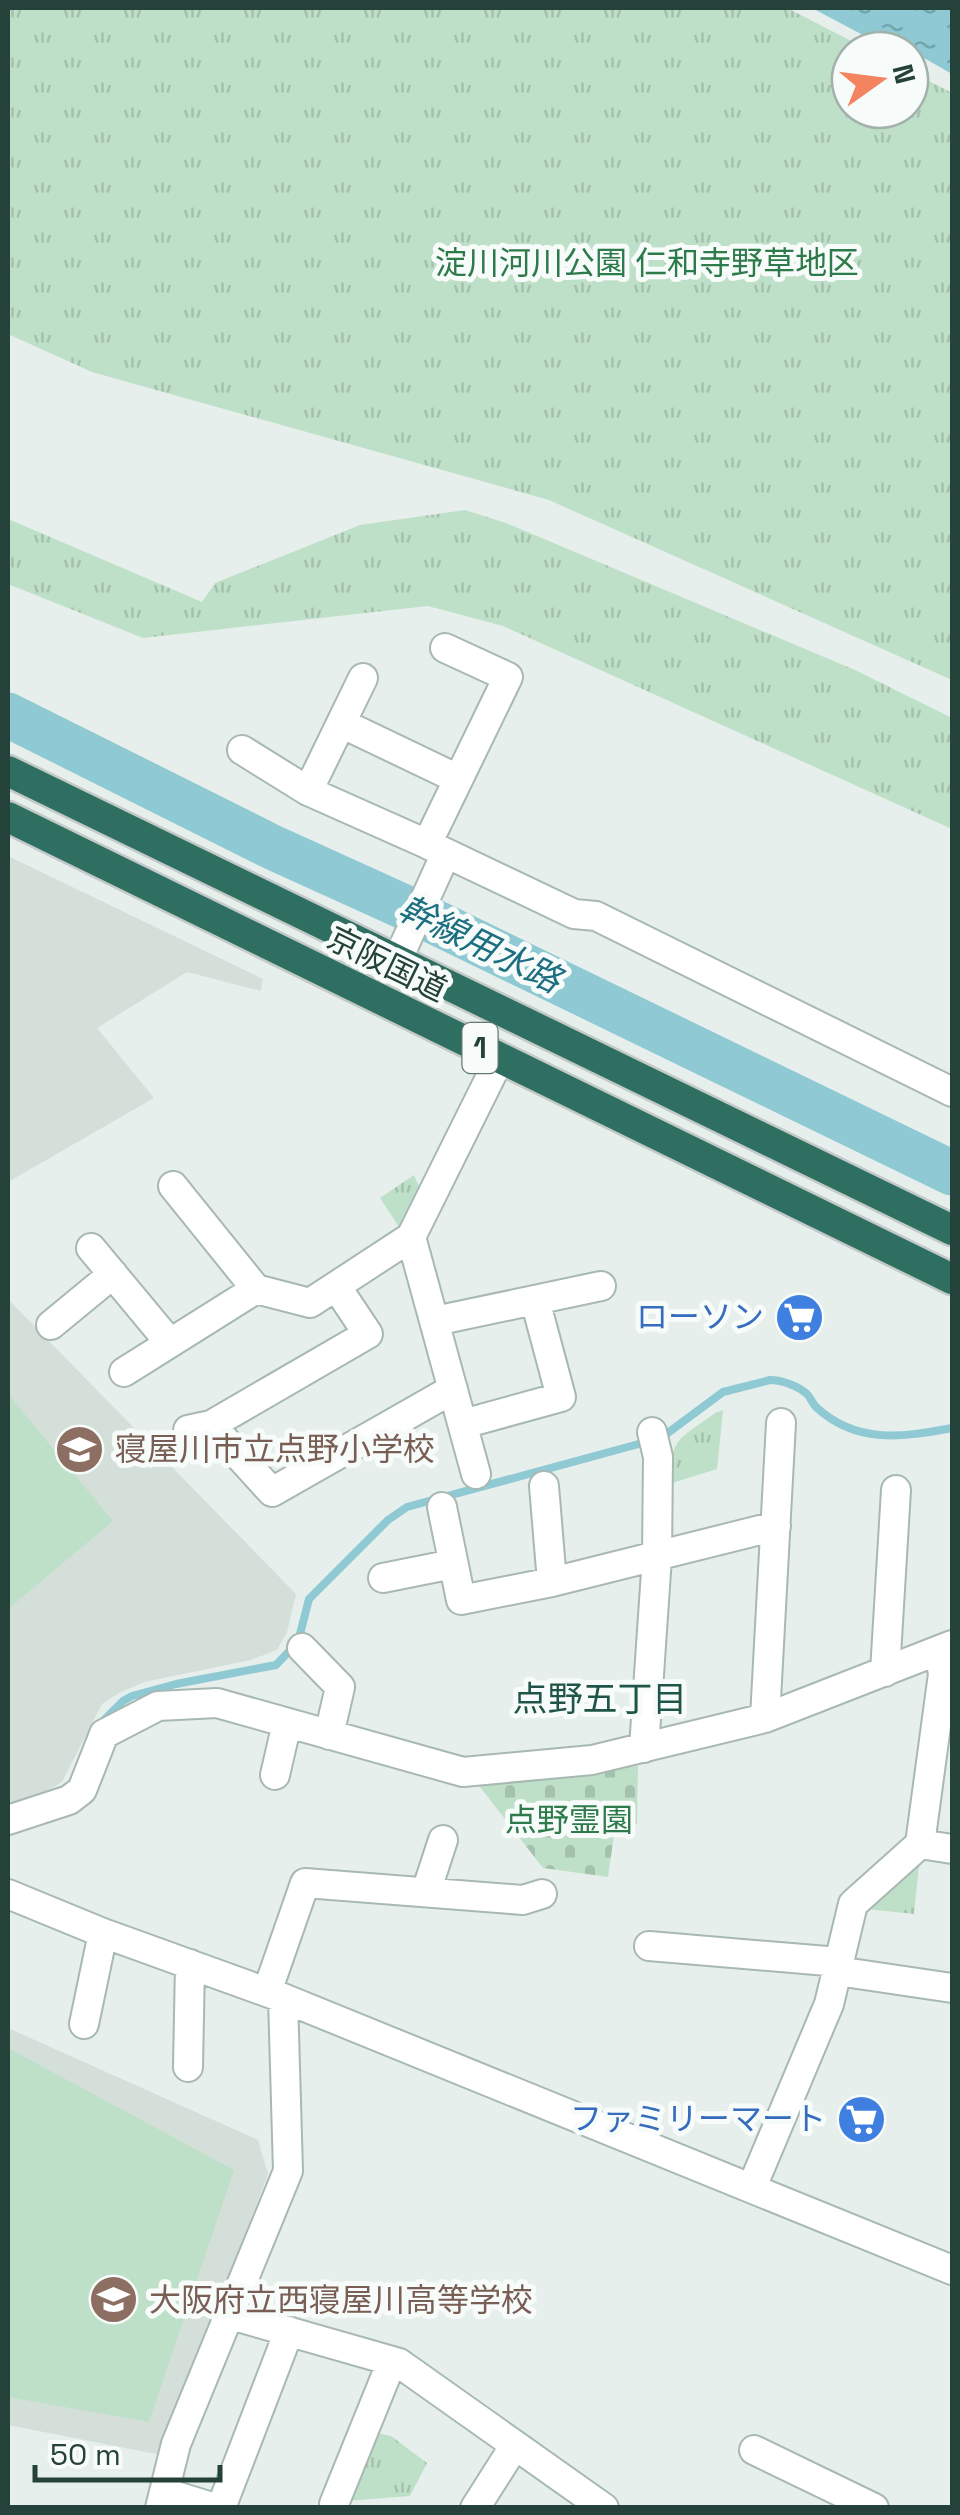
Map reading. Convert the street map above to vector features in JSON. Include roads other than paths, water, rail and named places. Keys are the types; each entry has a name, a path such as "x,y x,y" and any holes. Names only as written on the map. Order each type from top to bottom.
{"highway":[{"name":"京阪国道","path":"8,771 952,1230"},
{"name":"京阪国道","path":"8,818 952,1279"}],"street":[{"path":"397,960 426,897 436,848 458,779 508,677 445,648"},
{"path":"308,791 363,678"},
{"path":"340,723 458,779"},
{"path":"242,750 308,791 574,914 596,916 952,1092"},
{"path":"172,1186 256,1288 310,1302 411,1237 500,1058"},
{"path":"411,1237 476,1474"},
{"path":"91,1248 170,1343"},
{"path":"51,1325 114,1274"},
{"path":"336,1286 368,1334 200,1427 272,1492 453,1389"},
{"path":"434,1321 601,1286"},
{"path":"124,1372 256,1288"},
{"path":"463,1424 561,1397 535,1300"},
{"path":"766,1718 781,1423"},
{"path":"644,1748 657,1557 658,1457 652,1432"},
{"path":"544,1486 552,1582"},
{"path":"885,1672 896,1490"},
{"path":"442,1507 461,1600 552,1582 776,1526"},
{"path":"383,1578 454,1564"},
{"path":"302,1648 340,1687 329,1735"},
{"path":"8,1820 69,1800 82,1790 104,1734 158,1706 216,1703 463,1772 592,1760 766,1718 946,1648 944,1730 920,1844 853,1904 829,2004 752,2187"},
{"path":"275,1776 287,1723"},
{"path":"426,1892 443,1840"},
{"path":"920,1844 952,1849"},
{"path":"289,2331 218,2508 163,2500 176,2444 288,2172 275,1995 306,1882 523,1900 542,1894"},
{"path":"8,1894 102,1934 275,1995 952,2270"},
{"path":"84,2024 102,1934"},
{"path":"649,1946 838,1967 952,1988"},
{"path":"188,2066 190,1964"},
{"path":"231,2315 399,2363 595,2505"},
{"path":"334,2504 392,2360"},
{"path":"475,2508 515,2444"},
{"path":"754,2450 874,2508"}],"water":[{"path":"812,8 952,8 952,74 930,61 930,30 853,30"}],"waterway":[{"name":"幹線用水路","path":"8,715 272,847 952,1173"},
{"path":"661,1438 723,1392 770,1380 799,1388 832,1419 864,1433 916,1434 952,1428"},
{"path":"100,1724 132,1696 276,1665 298,1642 309,1599 388,1520 407,1507 646,1442"}],"place":[{"name":"ローソン","path":"799,1317"},
{"name":"寝屋川市立点野小学校","path":"80,1449"},
{"name":"ファミリーマート","path":"861,2119"},
{"name":"大阪府立西寝屋川高等学校","path":"114,2300"}],"district":[{"name":"点野五丁目","path":"600,1699"}],"park label":[{"name":"淀川河川公園 仁和寺野草地区","path":"647,263"},
{"name":"点野霊園","path":"569,1820"}]}
